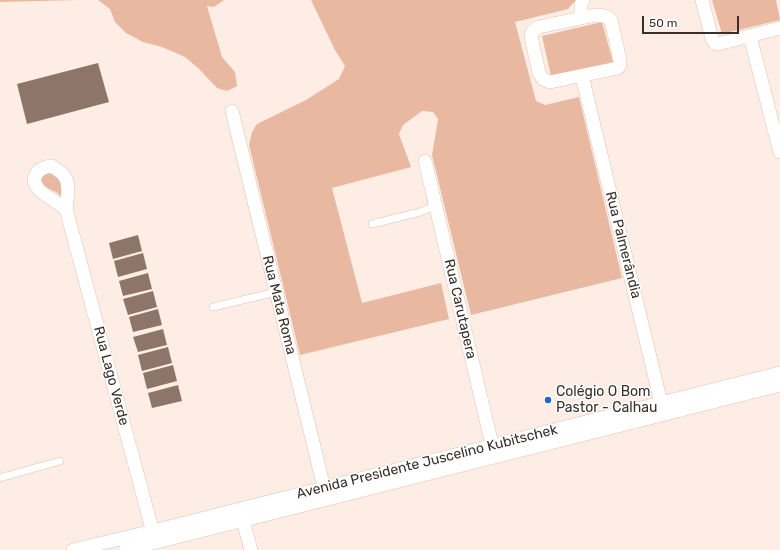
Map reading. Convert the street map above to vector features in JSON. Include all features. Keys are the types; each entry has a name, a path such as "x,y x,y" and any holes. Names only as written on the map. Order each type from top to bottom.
{"street":[{"path":"581,18 581,5 583,0"},
{"path":"702,0 712,39 715,43 718,44 780,28"},
{"path":"600,15 611,20 620,65 618,68 550,82 543,79 539,73 531,35 533,30 539,27 581,18 600,15"},
{"path":"750,36 780,152"},
{"name":"Rua Palmerândia","path":"582,76 662,409"},
{"name":"Rua Mata Roma","path":"232,111 326,494"},
{"name":"Rua Carutapera","path":"424,161 494,451"},
{"name":"Rua Lago Verde","path":"66,209 155,537"},
{"name":"Avenida Presidente Juscelino Kubitschek","path":"662,409 780,373"},
{"name":"Avenida Presidente Juscelino Kubitschek","path":"73,550 155,537 662,409 780,385"},
{"path":"242,515 251,550"},
{"name":"Avenida Presidente Juscelino Kubitschek","path":"125,550 155,537"}],"lane":[{"path":"372,224 420,212 435,206"},
{"path":"213,308 276,292"},
{"path":"0,478 60,461"}],"shaded area":[{"path":"0,0 79,0 0,2"},
{"path":"98,0 224,0 214,7 207,6 222,57 235,72 237,86 227,91 217,88 185,57 162,47 143,42 126,33 115,22 110,9"},
{"path":"311,0 576,0 568,9 515,22 536,101 545,105 579,97 622,278 471,315 432,155 438,119 433,112 422,111 403,125 399,134 411,167 332,188 362,303 441,283 449,319 300,355 249,145 252,132 257,124 306,100 339,79 345,66 335,50"},
{"path":"712,0 776,0 780,20 722,34"},
{"path":"602,22 613,62 551,76 542,36"},
{"path":"52,172 58,177 61,185 61,196 41,185 41,174"}],"building":[{"path":"98,63 109,102 27,124 17,84"},
{"path":"138,235 142,251 113,259 109,243"},
{"path":"143,253 147,269 118,277 114,261"},
{"path":"148,273 152,289 123,296 119,281"},
{"path":"153,291 157,307 128,315 123,299"},
{"path":"158,309 162,325 133,332 129,317"},
{"path":"163,329 167,345 138,352 133,337"},
{"path":"168,347 172,363 142,371 138,355"},
{"path":"173,365 177,381 147,389 143,373"},
{"path":"178,385 182,401 152,408 148,393"}],"place":[{"name":"Colégio O Bom Pastor - Calhau","path":"548,400"}]}
